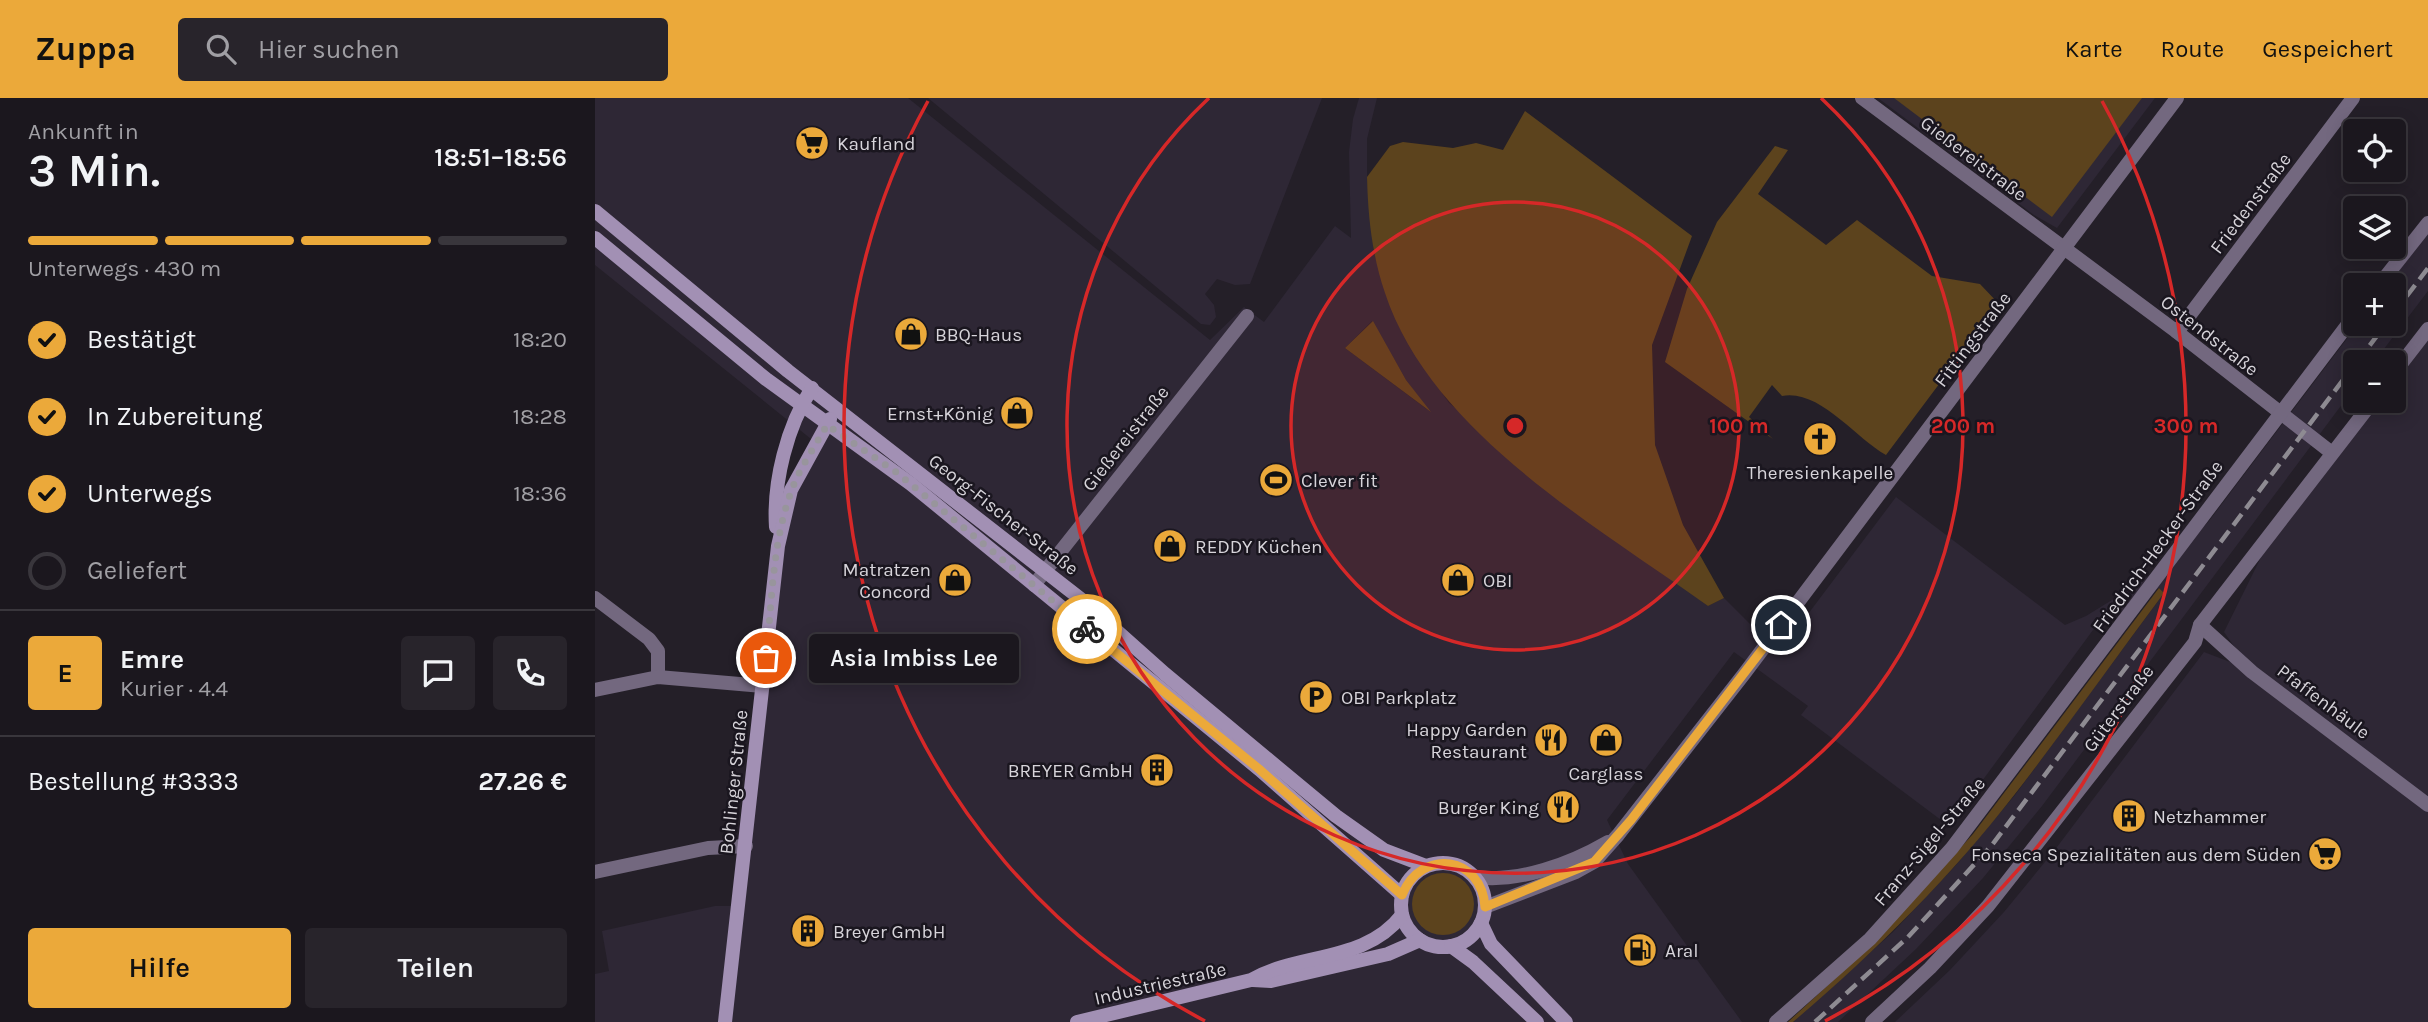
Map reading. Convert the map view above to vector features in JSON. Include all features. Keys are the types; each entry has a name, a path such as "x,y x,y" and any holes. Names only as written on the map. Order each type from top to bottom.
{"main road":[{"name":"Georg-Fischer-Straße","path":"595,211 812,388 1045,572 1336,816 1384,850 1426,866 1442,863 1462,868 1475,877"},
{"name":"Georg-Fischer-Straße","path":"595,238 800,406 892,468 1259,769 1402,895"},
{"name":"Bohlinger Straße","path":"778,546 776,500 791,429 800,406 812,388"},
{"name":"Bohlinger Straße","path":"725,1022 778,546 791,490 837,407"},
{"path":"1426,866 1415,873 1402,895 1402,915 1412,933 1420,940 1440,947 1451,946 1473,934 1481,923 1485,896 1475,877"},
{"name":"Industriestraße","path":"1251,980 1268,970 1373,941 1384,935 1402,915"},
{"path":"1481,923 1492,944 1566,1022"},
{"name":"Industriestraße","path":"1077,1022 1251,980 1271,981 1388,954 1420,940"},
{"path":"1451,946 1473,962 1537,1022"}],"street":[{"name":"Gießereistraße","path":"1862,98 2063,250"},
{"name":"Fittingstraße","path":"1485,907 1585,867 1594,862 1618,835 1744,674 2177,98"},
{"name":"Friedenstraße","path":"2177,332 2353,98"},
{"path":"2388,273 2428,223"},
{"name":"Ostendstraße","path":"2063,250 2177,332 2332,453"},
{"name":"Gießereistraße","path":"1034,585 1247,316"},
{"path":"2406,357 2428,329"},
{"name":"Friedrich-Hecker-Straße","path":"2092,667 2278,413 2343,330"},
{"name":"Güterstraße","path":"1872,1022 1930,968 2022,866 2195,642 2200,625 2364,413"},
{"path":"595,598 649,639 658,651 658,677"},
{"name":"Pfaffenhäule","path":"2200,625 2252,672 2428,805"},
{"name":"Franz-Sigel-Straße","path":"1776,1022 1829,978 1916,890 1960,838 2092,667"},
{"path":"595,690 658,677 763,686"},
{"name":"Fittingstraße","path":"1475,877 1488,879 1537,871 1583,855 1618,835"},
{"path":"595,872 708,848 745,846"}],"shaded area":[{"path":"595,98 908,98 1210,340 1244,307 1264,322 1335,226 1351,238 1349,152 1353,119 1359,98 1377,98 1367,139 1367,177 1374,252 1386,295 1417,357 1449,403 1708,606 1724,598 1757,631 1787,642 1896,497 2065,625 2086,616 2138,584 2181,551 2209,521 2349,336 2394,336 2383,350 2343,350 2343,403 2042,806 1983,878 1916,949 1838,1022 1793,1022 1893,932 1956,865 2015,795 2164,593 2159,588 2093,630 1949,826 1801,715 1808,706 1734,652 1607,820 1628,864 1742,1022 595,1022 595,974 609,971 602,931 715,906 739,906 786,507 816,443 595,265","holes":["1372,321 1406,380 1428,410 1345,348"]},
{"path":"928,98 1322,98 1250,284 1235,285 1217,279 1205,294 1214,305 1216,317 1210,325 1201,324"},
{"path":"1878,98 2155,98 2057,228 2034,215"},
{"path":"1894,98 2142,98 2052,217"},
{"path":"1525,111 1692,236 1652,345 1655,445 1683,525 1724,598 1708,606 1568,508 1478,432 1439,389 1407,343 1385,293 1371,236 1367,177 1390,146 1403,142 1453,148 1476,143 1503,150"},
{"path":"1775,146 1788,150 1758,194 1826,245 1857,220 1932,276 1980,284 1999,304 1886,455 1823,407 1796,396 1782,396 1772,385 1749,417 1773,439 1665,362 1687,289 1717,222"},
{"path":"2428,232 2428,291 2406,320 2406,273 2397,273"},
{"path":"1373,321 1406,380 1431,412 1345,348"},
{"path":"2428,329 2428,1022 1895,1022 1950,970 2004,912 2054,851 2204,652 2251,670 2224,632 2275,529 2364,413 2406,413 2406,357"},
{"path":"2159,588 2164,593 1990,825 1938,885 1882,942 1793,1022 1788,1022 1878,939 1973,834"},
{"path":"1437,873 1449,873 1465,882 1472,892 1472,916 1465,926 1449,935 1437,935 1426,930 1417,921 1412,910 1412,898 1417,887 1426,878"}],"railway":[{"path":"2406,297 2428,268"},
{"path":"2366,350 2377,336"},
{"path":"1815,1022 1908,937 1992,845 2343,380"}],"way so far":[{"path":"766,658 778,546 786,507 791,490 827,425 896,472 1087,629"}],"place":[{"name":"Kaufland","path":"812,143"},
{"name":"BBQ-Haus","path":"911,334"},
{"name":"Ernst+König","path":"1017,413"},
{"name":"Theresienkapelle","path":"1820,439"},
{"name":"Clever fit","path":"1276,480"},
{"name":"REDDY Küchen","path":"1170,546"},
{"name":"Matratzen Concord","path":"955,580"},
{"name":"OBI","path":"1458,580"},
{"name":"Asia Imbiss Lee","path":"766,658"},
{"name":"OBI Parkplatz","path":"1316,697"},
{"name":"Happy Garden Restaurant","path":"1551,740"},
{"name":"Carglass","path":"1606,740"},
{"name":"BREYER GmbH","path":"1157,770"},
{"name":"Burger King","path":"1563,807"},
{"name":"Netzhammer","path":"2129,816"},
{"name":"Fonseca Spezialitäten aus dem Süden","path":"2325,854"},
{"name":"Breyer GmbH","path":"808,931"},
{"name":"Aral","path":"1640,950"}],"route":[{"path":"1087,629 1259,769 1384,876 1402,895 1415,873 1426,866 1442,863 1462,868 1475,877 1485,896 1485,907 1508,896 1577,872 1594,862 1631,820 1781,625"}]}
